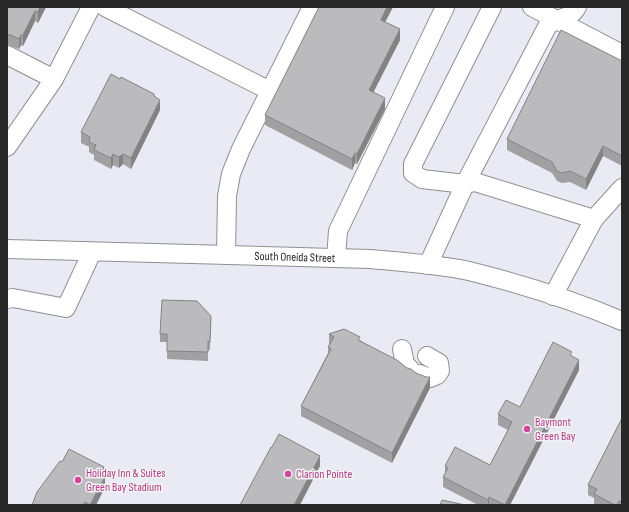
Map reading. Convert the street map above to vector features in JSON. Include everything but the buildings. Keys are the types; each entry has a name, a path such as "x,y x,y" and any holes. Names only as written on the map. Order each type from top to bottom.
{"street":[{"path":"7,147 21,124 54,79 91,7"},
{"path":"105,7 270,91"},
{"path":"226,255 227,196 231,174 240,149 312,7"},
{"path":"336,258 338,231 445,7"},
{"path":"492,7 413,164 413,173 422,179 465,184 475,182 594,219"},
{"path":"532,7 622,54"},
{"path":"428,265 465,184 548,25 555,19 566,18 574,13 577,7"},
{"path":"7,55 54,79"},
{"path":"553,296 594,219 622,188"},
{"name":"South Oneida Street","path":"7,249 370,259 428,265 468,271 583,304 622,321"},
{"path":"7,299 13,298 66,308 92,252"},
{"path":"402,349 406,364 415,372 430,378 437,375 440,371 439,363 427,356"}],"shaded area":[{"path":"7,7 622,7 622,505 7,505"}],"place":[{"name":"Baymont Green Bay","path":"527,429"},
{"name":"Clarion Pointe","path":"288,474"},
{"name":"Holiday Inn & Suites Green Bay Stadium","path":"78,480"}]}
